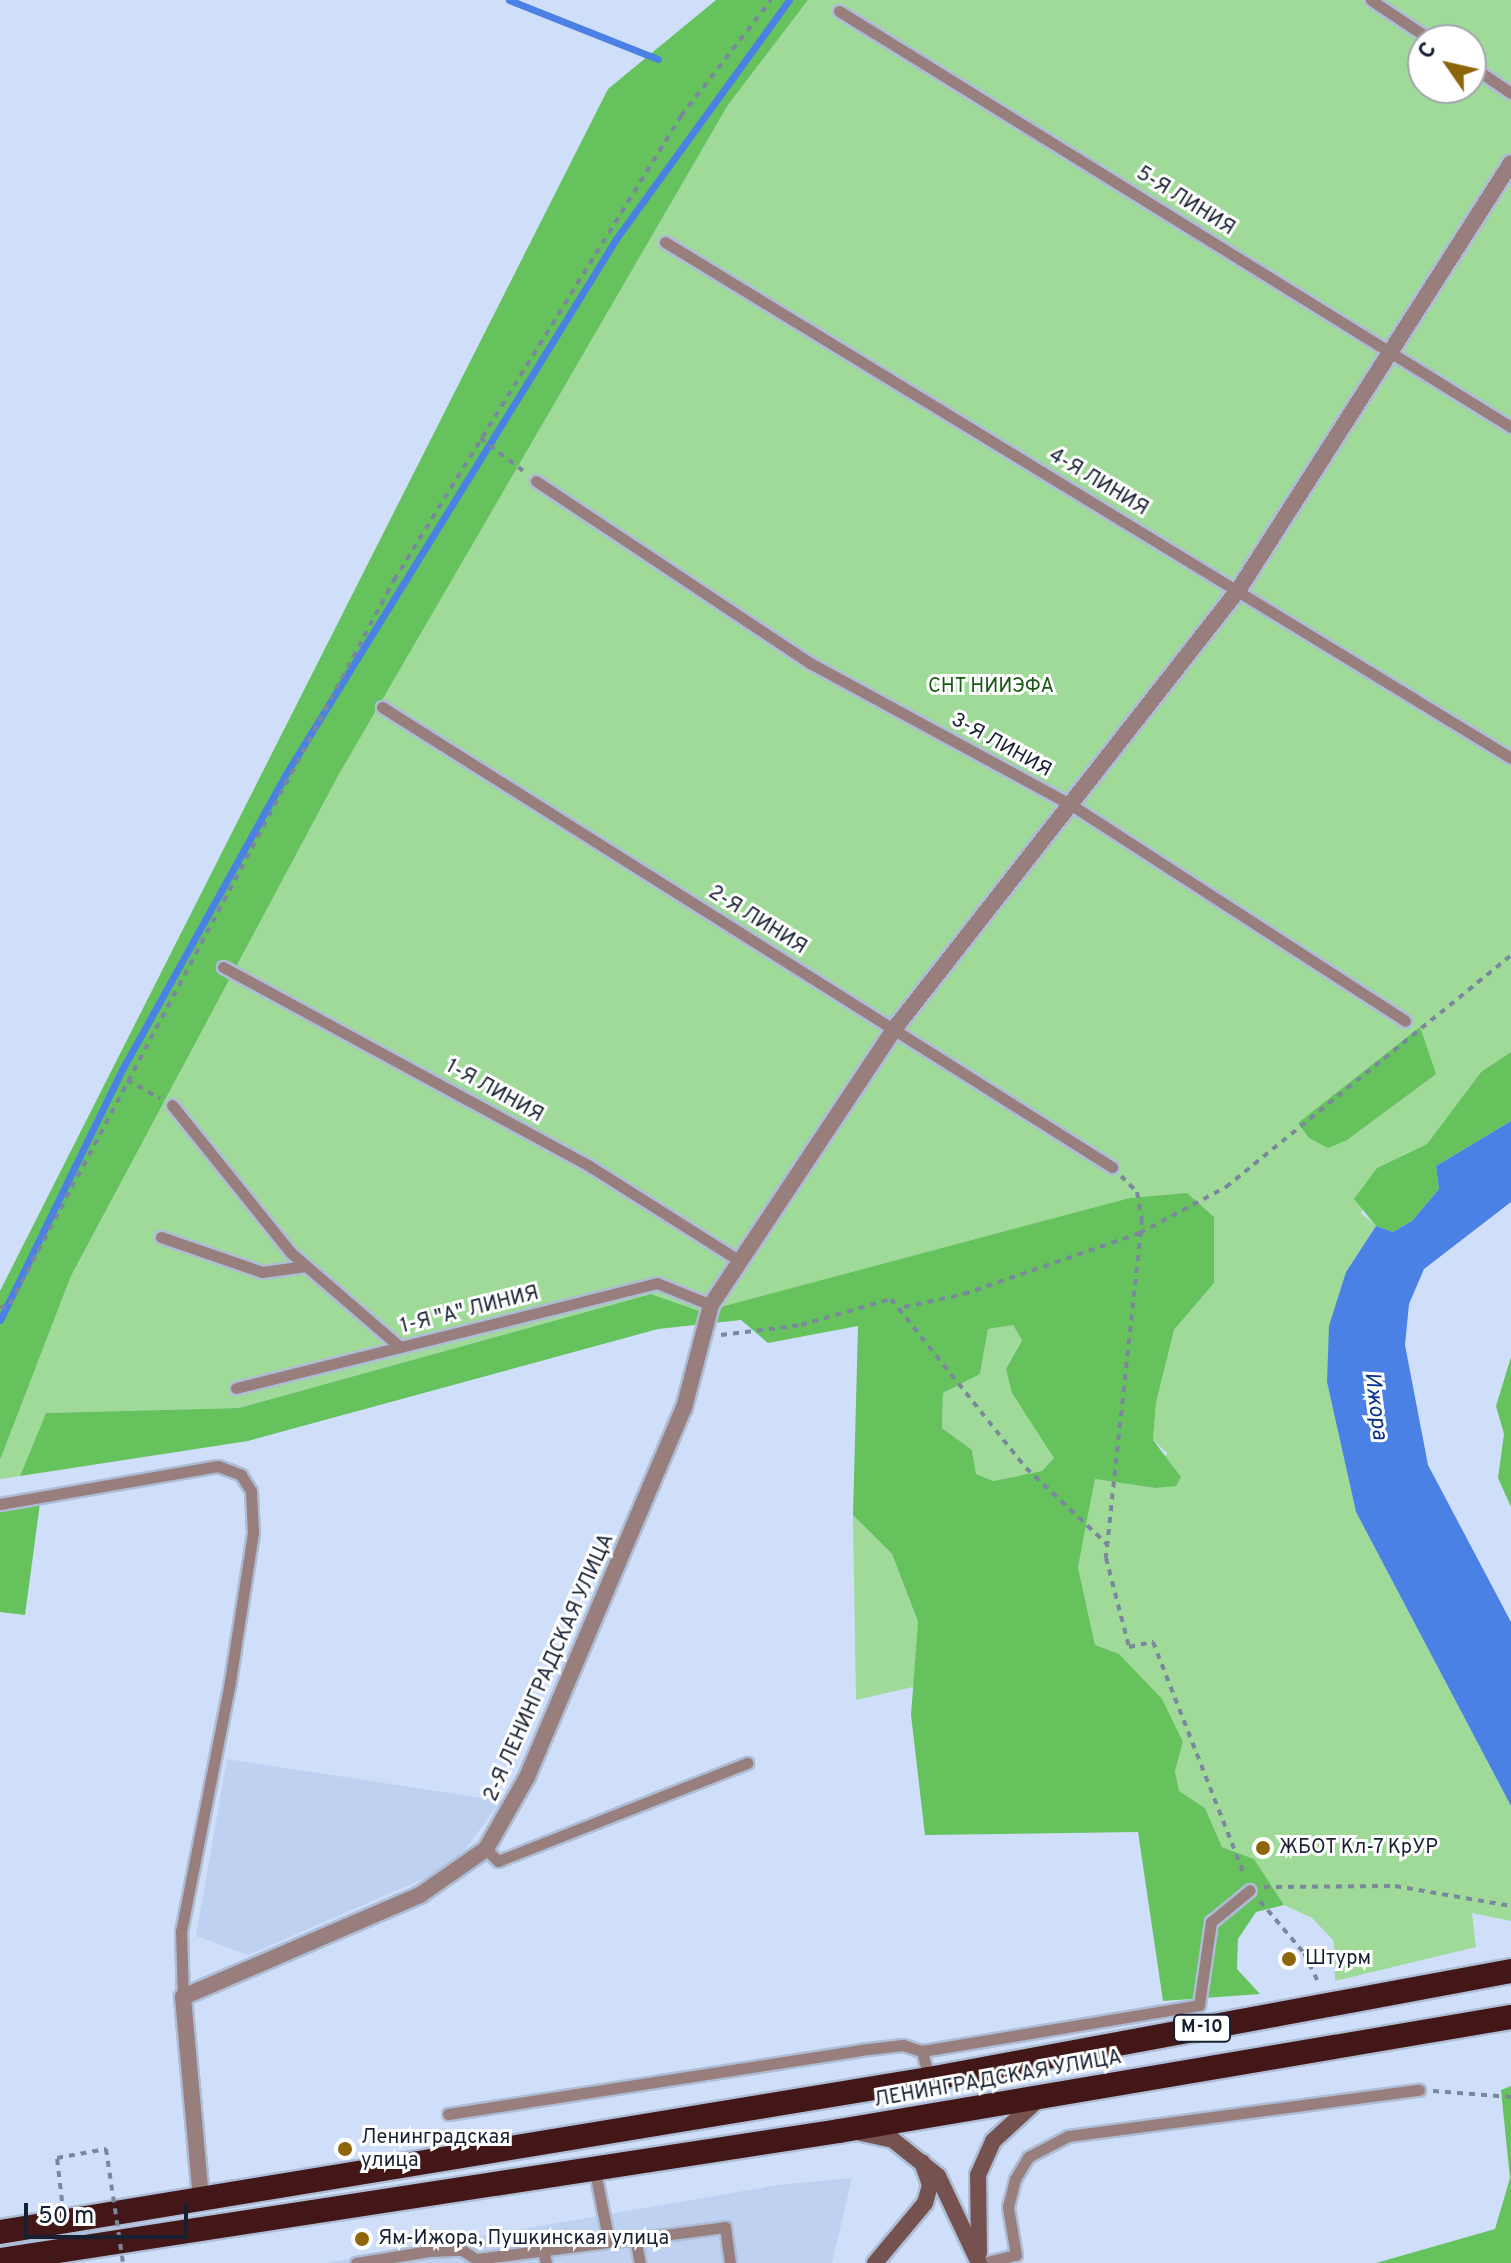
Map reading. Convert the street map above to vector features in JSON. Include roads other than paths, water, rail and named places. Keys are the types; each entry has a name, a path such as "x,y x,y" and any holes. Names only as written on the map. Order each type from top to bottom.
{"highway":[{"name":"ЛЕНИНГРАДСКАЯ УЛИЦА","path":"0,2232 929,2079 1511,1971"},
{"name":"ЛЕНИНГРАДСКАЯ УЛИЦА","path":"0,2260 839,2131 1511,2017"}],"main road":[{"path":"981,2263 978,2175 993,2141 1040,2098"},
{"path":"839,2131 893,2140 921,2161 950,2192 981,2263"},
{"path":"875,2263 925,2203 930,2185 921,2161"}],"street":[{"name":"2-Я ЛЕНИНГРАДСКАЯ УЛИЦА","path":"183,1997 420,1895 486,1849 527,1777 684,1408 711,1305 895,1028 1239,589 1511,163"},
{"path":"183,1997 201,2199"}],"lane":[{"path":"1371,0 1407,24"},
{"name":"5-Я ЛИНИЯ","path":"839,11 1511,427"},
{"path":"1487,77 1511,93"},
{"name":"4-Я ЛИНИЯ","path":"665,242 1239,589 1511,758"},
{"name":"3-Я ЛИНИЯ","path":"536,481 810,663 1070,804 1405,1021"},
{"name":"2-Я ЛИНИЯ","path":"382,707 1112,1167"},
{"name":"1-Я ЛИНИЯ","path":"223,967 588,1165 740,1261"},
{"path":"172,1105 306,1266 400,1347"},
{"path":"161,1237 262,1272 306,1266"},
{"name":"1-Я \"А\" ЛИНИЯ","path":"236,1388 657,1283 711,1305"},
{"path":"0,1504 218,1466 241,1475 251,1491 253,1533 230,1682 181,1931 183,1997"},
{"path":"486,1849 498,1861 747,1763"},
{"path":"448,2114 831,2054 903,2045 922,2051 1199,2005 1211,1922 1250,1890"},
{"path":"922,2051 929,2079"},
{"path":"981,2263 1016,2255 1008,2207 1015,2179 1028,2157 1068,2136 1419,2090"},
{"path":"593,2167 608,2237"},
{"path":"356,2263 462,2250 476,2261 608,2237 635,2238 725,2227 730,2263"},
{"path":"635,2238 640,2263"},
{"path":"543,2250 546,2263"}],"water":[{"name":"Ижора","path":"1511,1121 1511,1202 1424,1269 1409,1304 1405,1345 1428,1465 1511,1622 1511,1806 1356,1512 1327,1382 1329,1326 1346,1272 1376,1226 1393,1232 1412,1221 1439,1189 1436,1166"}],"waterway":[{"path":"509,0 658,59"},
{"path":"0,1320 123,1068 284,777 616,239 789,0"}],"place":[{"name":"ЖБОТ Кл-7 КрУР","path":"1263,1848"},
{"name":"Штурм","path":"1289,1959"},
{"name":"Ленинградская улица","path":"345,2149"},
{"name":"Ям-Ижора, Пушкинская улица","path":"362,2239"}],"park label":[{"name":"СНТ НИИЭФА","path":"991,687"}]}
